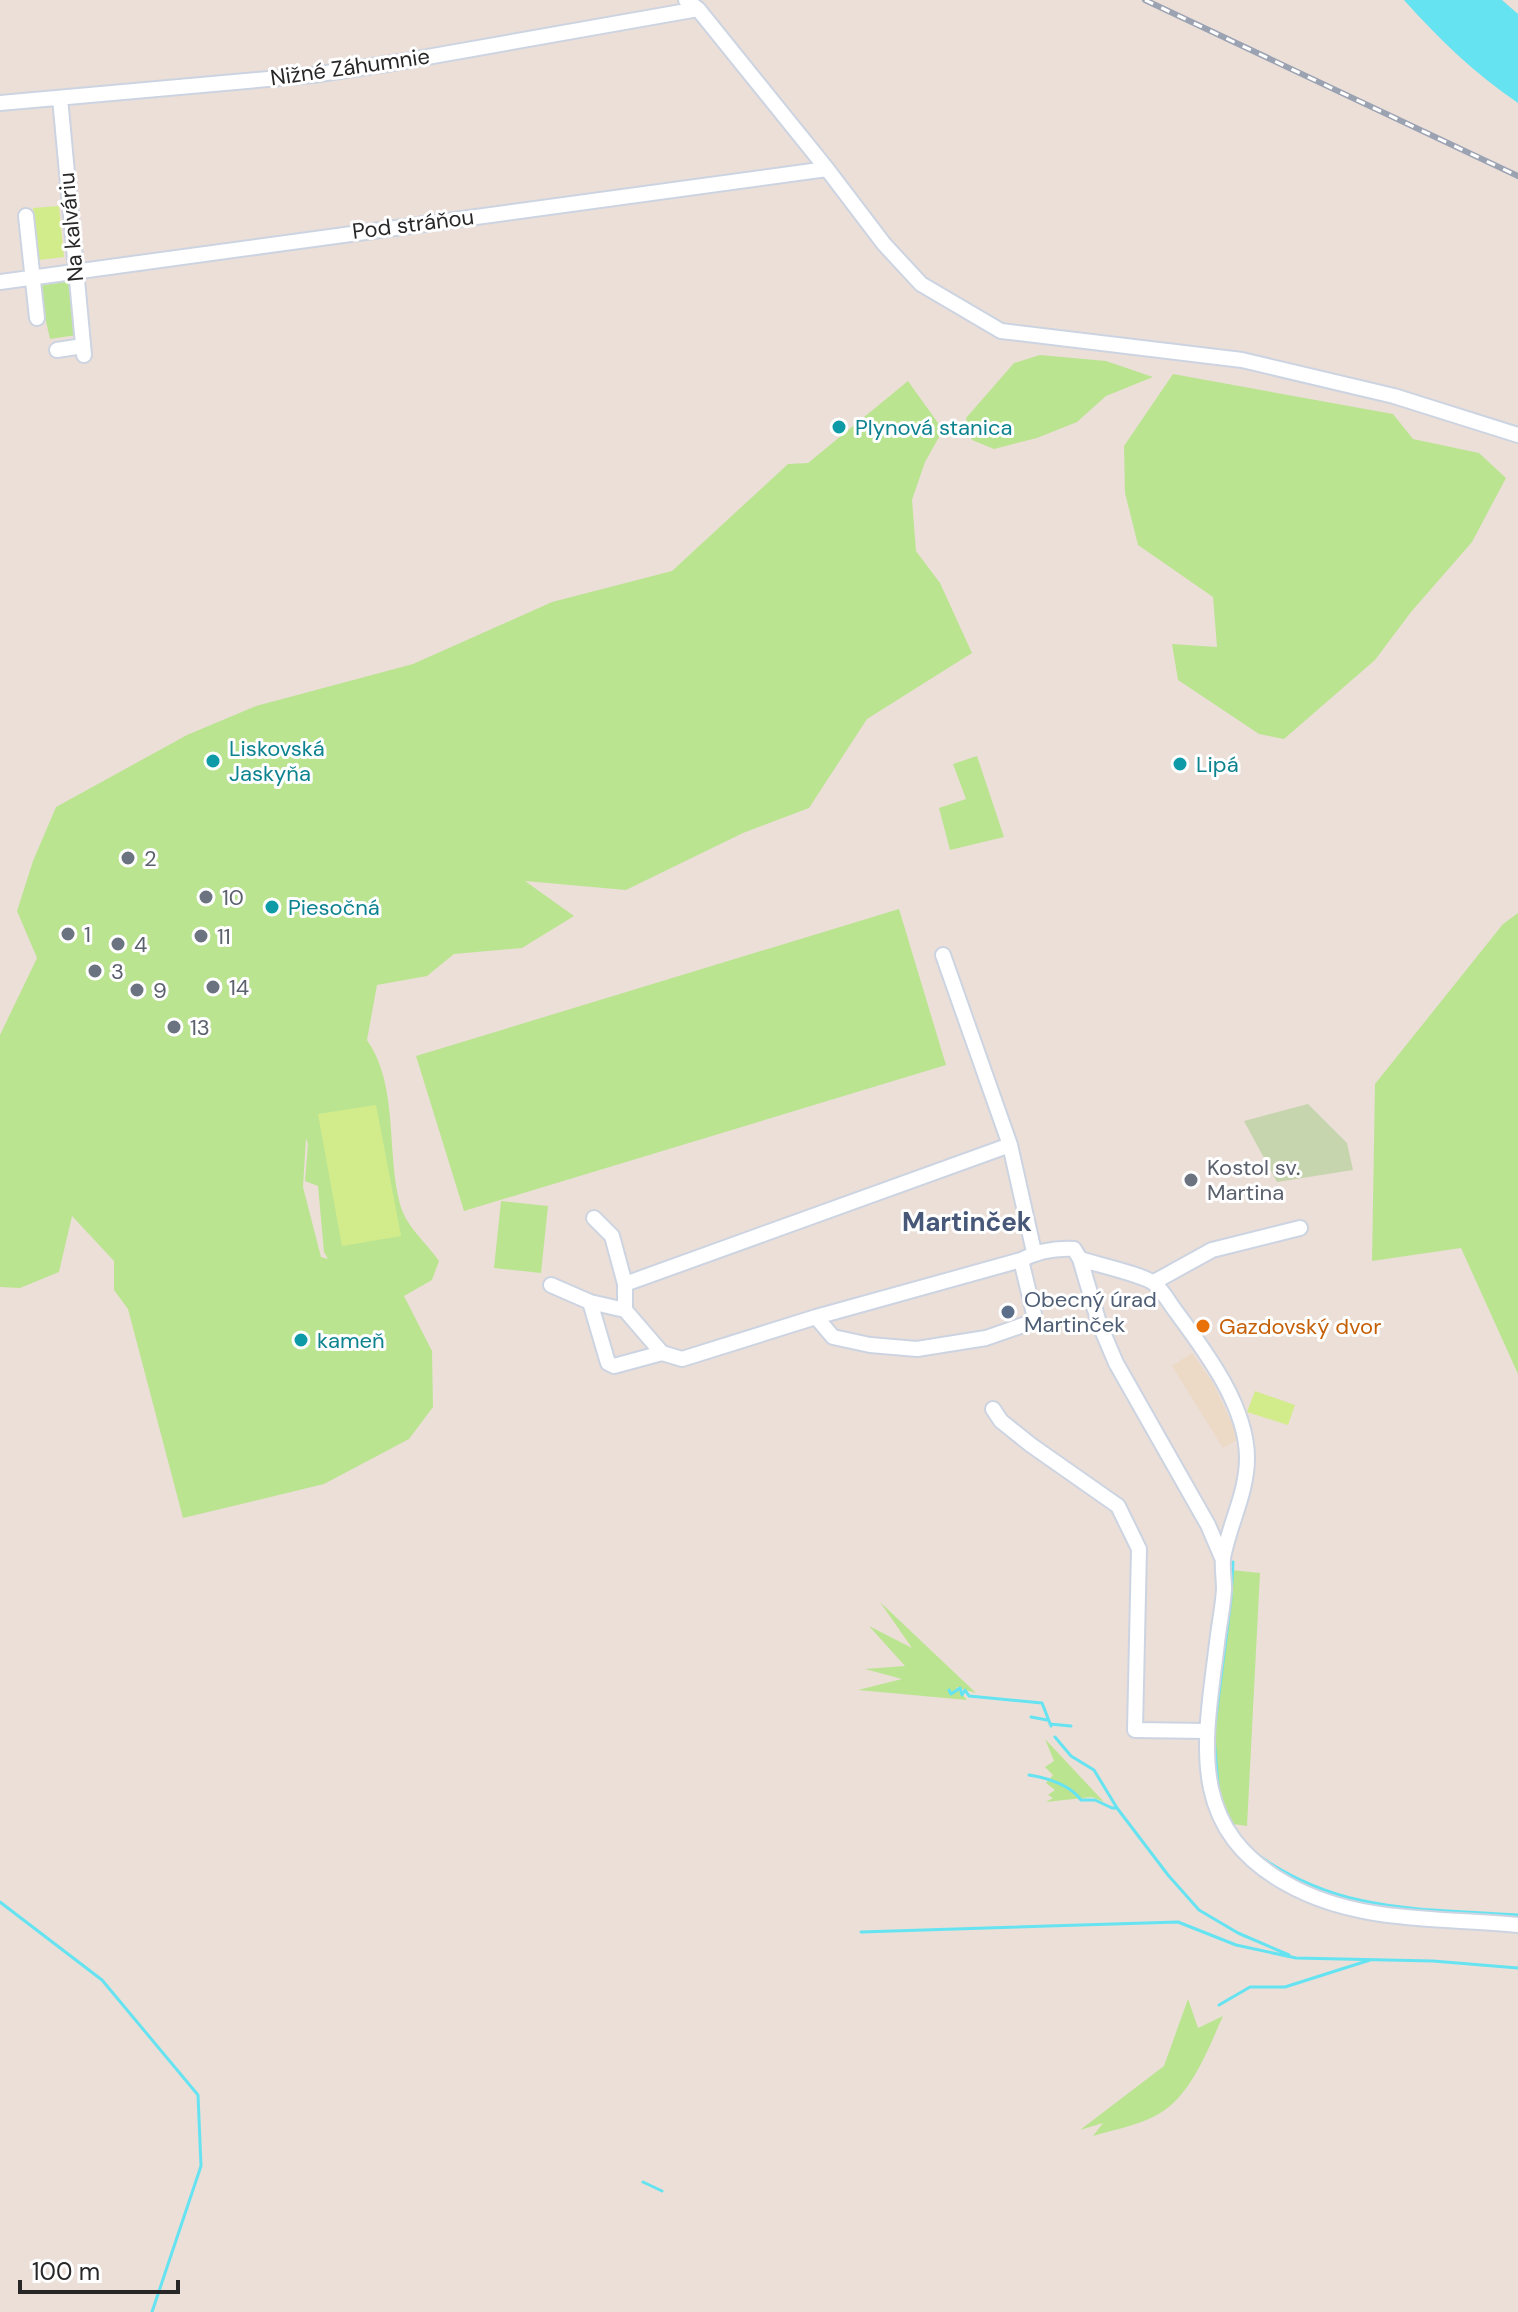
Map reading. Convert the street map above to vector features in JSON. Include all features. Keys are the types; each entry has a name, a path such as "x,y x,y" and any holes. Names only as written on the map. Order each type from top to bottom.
{"street":[{"name":"Nižné Záhumnie","path":"0,103 313,75 692,4"},
{"path":"692,4 884,244 921,284 1001,331 1242,360 1407,399 1518,435"},
{"name":"Na kalváriu","path":"57,350 84,350 60,98"},
{"name":"Pod stráňou","path":"0,282 827,169"},
{"path":"26,216 37,318"},
{"path":"816,1317 833,1337 870,1345 917,1349 986,1338 1029,1323 1034,1314 1010,1145 943,955"},
{"path":"625,1284 1010,1145"},
{"path":"594,1218 612,1236 625,1284 625,1310"},
{"path":"1154,1282 1187,1261 1212,1250 1300,1228"},
{"path":"590,1302 608,1363 614,1366 662,1353 682,1359 1028,1256 1061,1248 1074,1249 1116,1363 1208,1525 1223,1560"},
{"path":"1080,1259 1154,1282 1207,1353 1239,1416 1245,1438 1247,1460 1235,1523 1223,1560 1224,1590 1207,1731 1208,1783 1219,1815 1231,1837 1255,1863 1287,1884 1332,1904 1376,1915 1518,1925"},
{"path":"551,1285 590,1302 625,1310 662,1353"},
{"path":"993,1409 1001,1421 1031,1445 1118,1506 1133,1534 1139,1549 1135,1730 1207,1731"}],"shaded area":[{"path":"1192,1353 1213,1383 1239,1439 1223,1448 1172,1366"}],"green space":[{"path":"59,206 64,257 39,260 33,208"},
{"path":"71,281 77,335 50,339 38,286"},
{"path":"1040,355 1106,361 1153,377 1106,396 1077,422 1037,438 994,449 972,440 966,418 1014,363"},
{"path":"1173,374 1393,414 1413,439 1479,453 1506,478 1472,542 1411,612 1375,660 1284,739 1259,734 1178,680 1172,644 1217,647 1213,597 1138,545 1125,493 1124,446"},
{"path":"908,381 943,430 925,462 912,500 916,551 940,583 972,653 867,719 809,808 743,833 626,890 525,881 574,916 522,948 454,954 427,976 377,985 367,1040 384,1078 400,1204 412,1227 439,1261 432,1280 404,1296 432,1351 433,1407 409,1439 324,1484 183,1518 128,1309 114,1290 114,1261 72,1216 59,1272 20,1288 0,1287 0,1035 37,958 17,911 33,861 56,807 187,735 256,706 413,664 552,602 672,571 788,464 808,463","holes":["306,1138 305,1181 318,1186 324,1252 328,1259 321,1257 303,1187"]},
{"path":"977,756 1004,837 950,850 939,808 966,799 953,764"},
{"path":"899,909 946,1065 464,1211 416,1056"},
{"path":"1518,913 1518,1374 1461,1248 1372,1261 1375,1084 1503,924"},
{"path":"1308,1104 1347,1143 1353,1170 1277,1182 1244,1121"},
{"path":"376,1105 401,1236 342,1246 318,1114"},
{"path":"501,1201 548,1206 541,1273 494,1268"},
{"path":"1255,1391 1295,1405 1288,1425 1247,1412"},
{"path":"1231,1570 1260,1573 1247,1826 1226,1823 1216,1785 1212,1726"},
{"path":"880,1602 976,1693 956,1687 967,1700 858,1690 902,1679 865,1669 905,1666 869,1626 912,1648"},
{"path":"1045,1739 1104,1802 1092,1797 1046,1802 1053,1798 1048,1795 1055,1790 1046,1783 1053,1775 1045,1767 1054,1761"},
{"path":"1188,1999 1198,2028 1223,2016 1204,2059 1187,2087 1166,2109 1153,2117 1093,2136 1103,2123 1080,2130 1164,2066"}],"water":[{"path":"1404,0 1502,0 1518,14 1518,103 1458,55"}],"waterway":[{"path":"1215,1725 1233,1562"},
{"path":"949,1690 951,1694 960,1688 962,1695 965,1690 969,1696 1042,1703 1051,1726"},
{"path":"1031,1717 1047,1720"},
{"path":"1050,1724 1071,1726"},
{"path":"1055,1737 1071,1756 1094,1770 1117,1808 1199,1910 1238,1933 1289,1955"},
{"path":"1214,1737 1218,1785"},
{"path":"1029,1775 1058,1783 1081,1800 1095,1800 1117,1808"},
{"path":"1255,1853 1286,1873 1349,1898 1413,1908 1518,1915"},
{"path":"0,1902 102,1980 198,2095 201,2166 152,2312"},
{"path":"861,1932 1178,1922 1236,1945 1296,1958 1433,1961 1518,1968"},
{"path":"1219,2005 1250,1987 1285,1987 1370,1960"},
{"path":"643,2182 662,2191"}],"railway":[{"path":"1145,0 1518,176"}],"place":[{"name":"Plynová stanica","path":"839,427"},
{"name":"Liskovská Jaskyňa","path":"213,761"},
{"name":"Lipá","path":"1180,764"},
{"name":"2","path":"128,858"},
{"name":"10","path":"206,897"},
{"name":"Piesočná","path":"272,907"},
{"name":"1","path":"68,934"},
{"name":"11","path":"201,936"},
{"name":"4","path":"118,944"},
{"name":"3","path":"95,971"},
{"name":"14","path":"213,987"},
{"name":"9","path":"137,990"},
{"name":"13","path":"174,1027"},
{"name":"Kostol sv. Martina","path":"1191,1180"},
{"name":"Obecný úrad Martinček","path":"1008,1312"},
{"name":"Gazdovský dvor","path":"1203,1326"},
{"name":"kameň","path":"301,1340"}],"district":[{"name":"Martinček","path":"967,1222"}]}
